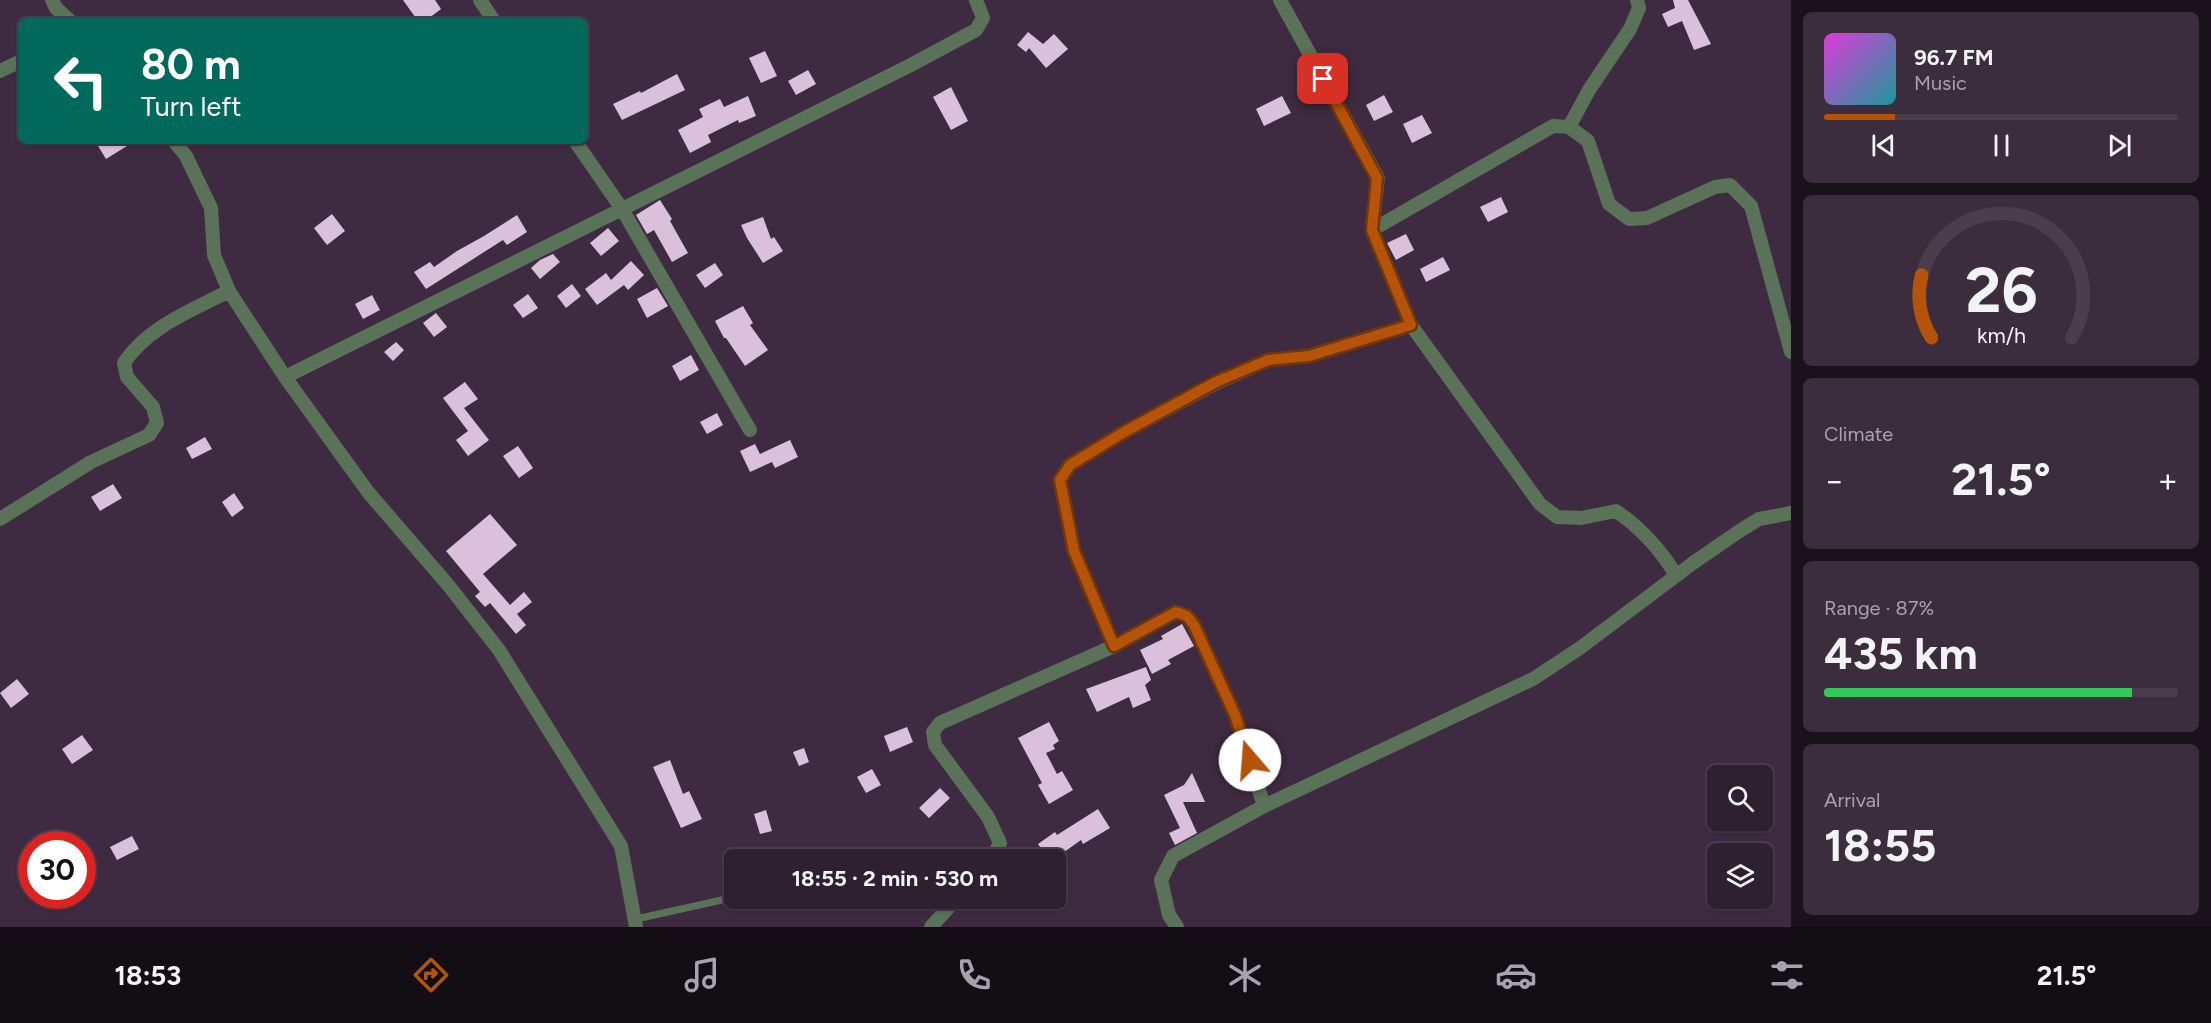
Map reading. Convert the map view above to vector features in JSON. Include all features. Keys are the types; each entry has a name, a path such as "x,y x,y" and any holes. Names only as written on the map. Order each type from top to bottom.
{"street":[{"path":"52,0 56,8 67,18"},
{"path":"480,0 492,18"},
{"path":"285,377 899,71 976,30 983,18 976,0"},
{"path":"1280,0 1377,178 1372,230 1411,325 1540,504 1557,517 1581,518 1616,511 1638,526 1665,558 1676,576"},
{"path":"1569,127 1589,90 1630,29 1639,8 1637,0"},
{"path":"0,71 18,62"},
{"path":"1372,230 1553,126 1569,127 1588,141 1609,204 1629,219 1647,218 1715,187 1730,185 1751,206 1791,352"},
{"path":"176,144 186,156 211,208 214,255 229,291 285,377 368,492 499,650 621,846 636,923"},
{"path":"577,144 622,209 750,430"},
{"path":"0,519 91,462 149,435 157,423 153,407 127,377 124,363 130,352 166,324 229,291"},
{"path":"1114,646 1074,551 1060,480 1070,465 1126,431 1216,382 1268,360 1309,356 1411,325"},
{"path":"1177,927 1169,915 1161,880 1173,856 1264,806 1533,679 1580,648 1731,536 1759,519 1791,513"},
{"path":"997,849 1000,843 987,817 935,745 933,732 940,723 1114,646 1176,612 1187,616 1194,625 1235,715 1264,806"},
{"path":"931,927 947,909"}],"lane":[{"path":"636,923 724,900"}],"building":[{"path":"403,0 435,0 441,9 429,18 416,18"},
{"path":"1673,0 1688,0 1711,44 1694,50 1682,21 1668,27 1662,14 1675,8"},
{"path":"1028,32 1043,44 1054,34 1068,49 1046,68 1029,48 1026,52 1017,45"},
{"path":"765,51 777,76 761,83 749,58"},
{"path":"808,70 816,84 796,95 788,81"},
{"path":"677,74 685,90 622,120 613,104 640,91 641,93"},
{"path":"951,87 968,121 951,130 933,97"},
{"path":"1384,95 1393,112 1374,121 1366,105"},
{"path":"748,96 756,116 739,123 738,120 708,135 711,142 690,153 678,130 703,117 699,109 720,99 724,107"},
{"path":"1282,96 1291,113 1264,126 1256,109"},
{"path":"1422,115 1432,133 1412,143 1403,124"},
{"path":"97,144 130,144 106,159"},
{"path":"1501,197 1508,212 1488,222 1480,207"},
{"path":"660,200 688,253 672,262 654,230 647,234 636,215"},
{"path":"332,214 345,231 327,245 314,228"},
{"path":"517,215 527,232 507,245 503,240 426,289 414,272 430,262 434,267"},
{"path":"763,217 771,239 774,237 783,251 763,263 741,225"},
{"path":"608,228 619,241 601,256 590,243"},
{"path":"1406,234 1414,250 1396,260 1387,243"},
{"path":"553,254 560,262 540,279 531,268 540,260"},
{"path":"1443,257 1450,270 1426,282 1420,269"},
{"path":"631,261 644,275 628,290 624,285 597,305 585,289 606,273 611,280"},
{"path":"715,263 723,275 705,288 696,275"},
{"path":"572,284 581,296 566,308 557,296"},
{"path":"657,288 668,306 647,318 637,299"},
{"path":"528,294 538,308 523,318 513,305"},
{"path":"372,295 380,310 363,319 355,304"},
{"path":"743,306 753,323 750,325 768,350 745,366 724,338 715,321"},
{"path":"436,313 447,327 434,337 423,323"},
{"path":"396,342 404,350 393,361 384,352"},
{"path":"691,355 699,370 680,381 672,366"},
{"path":"465,382 478,399 464,408 489,440 468,456 456,440 468,431 443,398"},
{"path":"717,413 723,425 707,434 700,422"},
{"path":"205,437 212,449 192,459 186,448"},
{"path":"790,440 798,457 775,468 772,462 750,472 740,451 755,444 760,454"},
{"path":"518,446 533,468 519,478 503,456"},
{"path":"113,484 122,498 100,511 91,497"},
{"path":"234,493 244,508 232,517 222,502"},
{"path":"490,514 517,545 483,574 510,605 524,592 532,602 517,614 526,625 516,634 490,603 485,607 475,596 480,592 446,551"},
{"path":"1182,624 1194,646 1168,660 1171,664 1152,674 1140,650 1163,639 1161,636"},
{"path":"1146,667 1151,680 1145,685 1151,700 1133,708 1129,697 1097,712 1086,689"},
{"path":"17,679 29,694 11,708 0,693"},
{"path":"1049,722 1059,741 1053,745 1055,749 1046,753 1057,774 1062,771 1073,790 1049,804 1038,785 1042,783 1018,738"},
{"path":"907,727 913,742 890,752 884,736"},
{"path":"82,735 93,750 72,764 62,749"},
{"path":"804,748 809,762 799,766 793,752"},
{"path":"670,760 683,794 689,791 702,819 681,828 653,767"},
{"path":"872,769 881,785 866,793 857,777"},
{"path":"1192,773 1205,802 1183,802 1197,833 1175,845 1169,833 1180,828 1164,795 1184,785"},
{"path":"940,788 950,798 929,818 919,808"},
{"path":"1098,809 1110,828 1083,844 1081,840 1066,851 1041,849 1038,844 1055,832 1057,835"},
{"path":"766,810 772,831 760,834 754,814"},
{"path":"132,836 139,849 117,860 110,847"}],"route":[{"path":"1250,760 1235,715 1194,625 1187,616 1176,612 1114,646 1074,551 1060,480 1070,465 1126,431 1216,382 1268,360 1309,356 1411,325 1372,230 1377,178 1323,79"}]}
